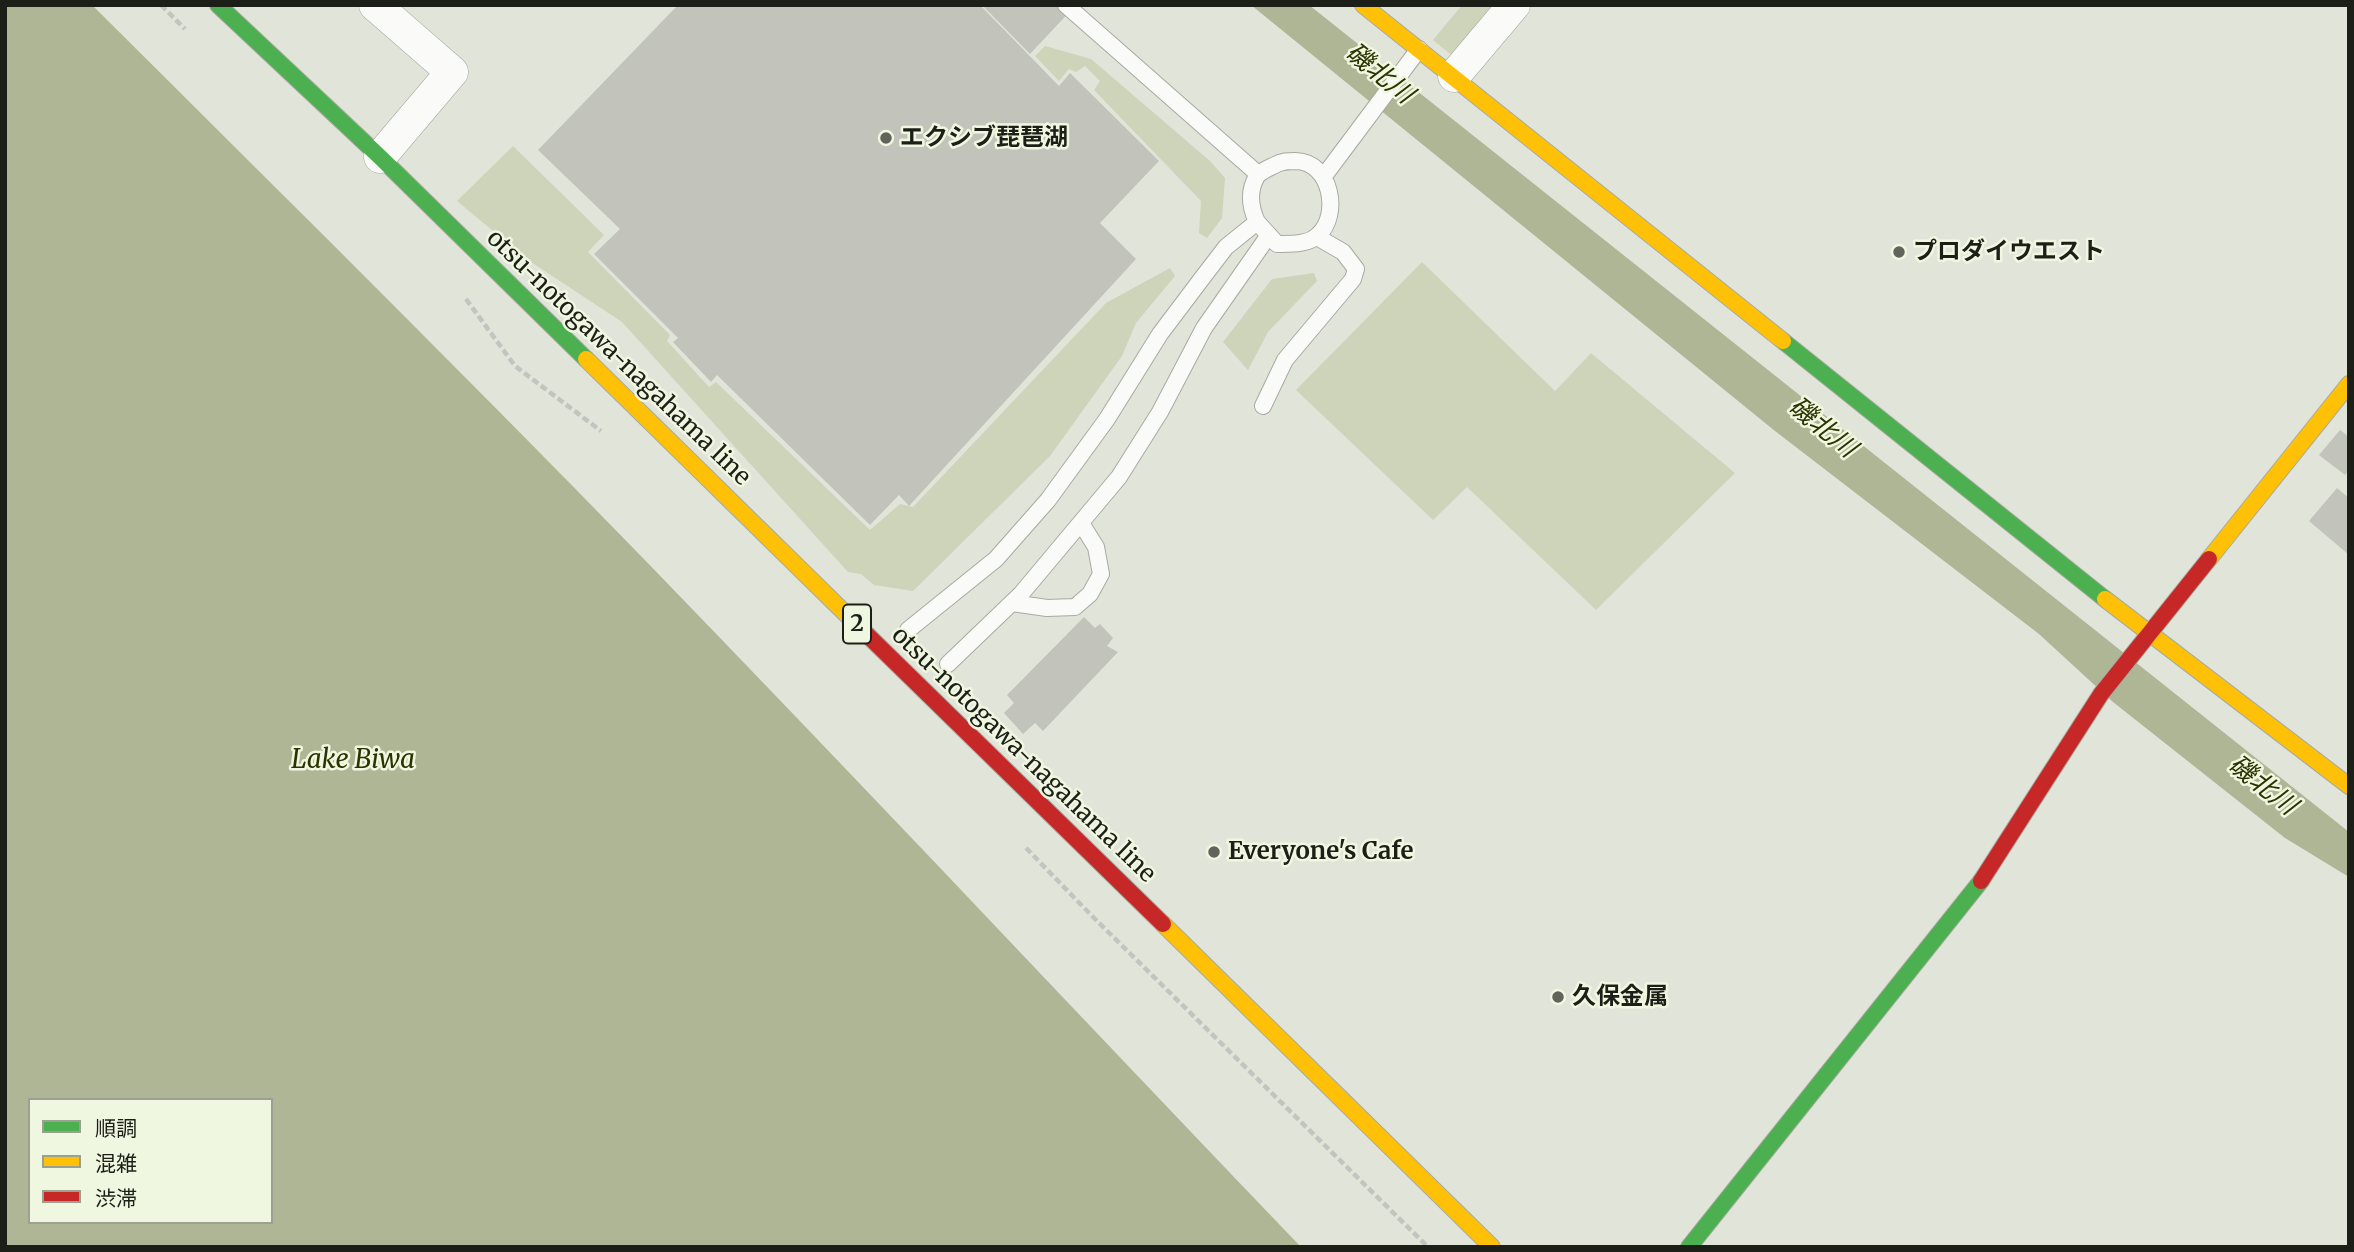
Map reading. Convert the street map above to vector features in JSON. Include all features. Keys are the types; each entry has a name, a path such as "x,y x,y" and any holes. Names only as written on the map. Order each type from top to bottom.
{"street":[{"name":"otsu-notogawa-nagahama line","path":"218,5 380,157 1492,1247"},
{"path":"375,5 452,72 380,157"},
{"path":"1363,5 2149,634 2349,786"},
{"path":"1454,76 1514,5"},
{"path":"1689,1247 1973,894 2101,694 2349,384"}],"lane":[{"path":"1066,5 1258,174"},
{"path":"1324,176 1419,49"},
{"path":"1281,161 1307,162 1324,176 1331,199 1327,225 1317,237 1297,244 1277,244 1257,222 1251,210 1251,191 1258,174 1281,161"},
{"path":"908,631 996,559 1048,500 1107,419 1160,334 1226,247 1257,222"},
{"path":"948,664 1012,603 1119,477 1160,412 1204,328 1269,235"},
{"path":"1263,406 1285,360 1353,279 1356,269 1343,252 1317,237"},
{"path":"1012,603 1047,608 1075,607 1090,594 1101,574 1096,547 1081,523"}],"shaded area":[{"path":"1462,5 1495,5 1454,57 1433,40"},
{"path":"1045,46 1091,59 1210,161 1225,178 1222,218 1207,238 1199,233 1201,201 1094,90 1100,81 1085,66 1076,72 1069,69 1059,81 1035,56"},
{"path":"513,146 604,235 588,252 670,335 667,341 709,387 716,382 870,530 900,504 913,507 1106,303 1170,268 1175,276 1136,323 1122,356 1050,456 913,591 874,585 861,574 848,572 622,322 528,260 457,201"},
{"path":"1422,262 1555,391 1591,353 1735,473 1596,610 1467,487 1433,520 1296,390"},
{"path":"1314,273 1317,281 1268,332 1248,370 1223,342 1272,279"}],"water":[{"name":"Lake Biwa","path":"5,5 92,5 646,561 1301,1247 5,1247"},
{"name":"磯北川","path":"1251,5 1309,5 2349,832 2349,877 2285,838 2113,702 2039,634 1775,431"}],"building":[{"path":"678,5 980,5 1059,86 1070,73 1159,161 1100,223 1136,259 909,506 899,495 870,525 717,375 711,382 673,342 678,338 594,254 620,229 538,150"},
{"path":"982,5 1076,5 1030,54"},
{"path":"2340,430 2349,437 2349,470 2345,475 2319,455"},
{"path":"2337,488 2349,498 2349,555 2309,521"},
{"path":"1084,617 1095,628 1100,624 1113,638 1107,646 1118,652 1043,731 1035,723 1023,734 1004,713 1014,703 1007,695"}],"traffic: fast":[{"path":"218,5 380,157 586,359"},
{"path":"1783,341 2105,599"},
{"path":"1689,1247 1981,881"}],"traffic: slow":[{"path":"1363,5 1783,341"},
{"path":"586,359 850,618"},
{"path":"2209,559 2349,384"},
{"path":"2105,599 2349,786"},
{"path":"1163,924 1492,1247"}],"traffic: jam":[{"path":"1981,881 2101,694 2209,559"},
{"path":"850,618 1163,924"}],"place":[{"name":"エクシブ琵琶湖","path":"886,138"},
{"name":"プロダイウエスト","path":"1899,252"},
{"name":"Everyone's Cafe","path":"1214,852"},
{"name":"久保金属","path":"1558,997"}]}
